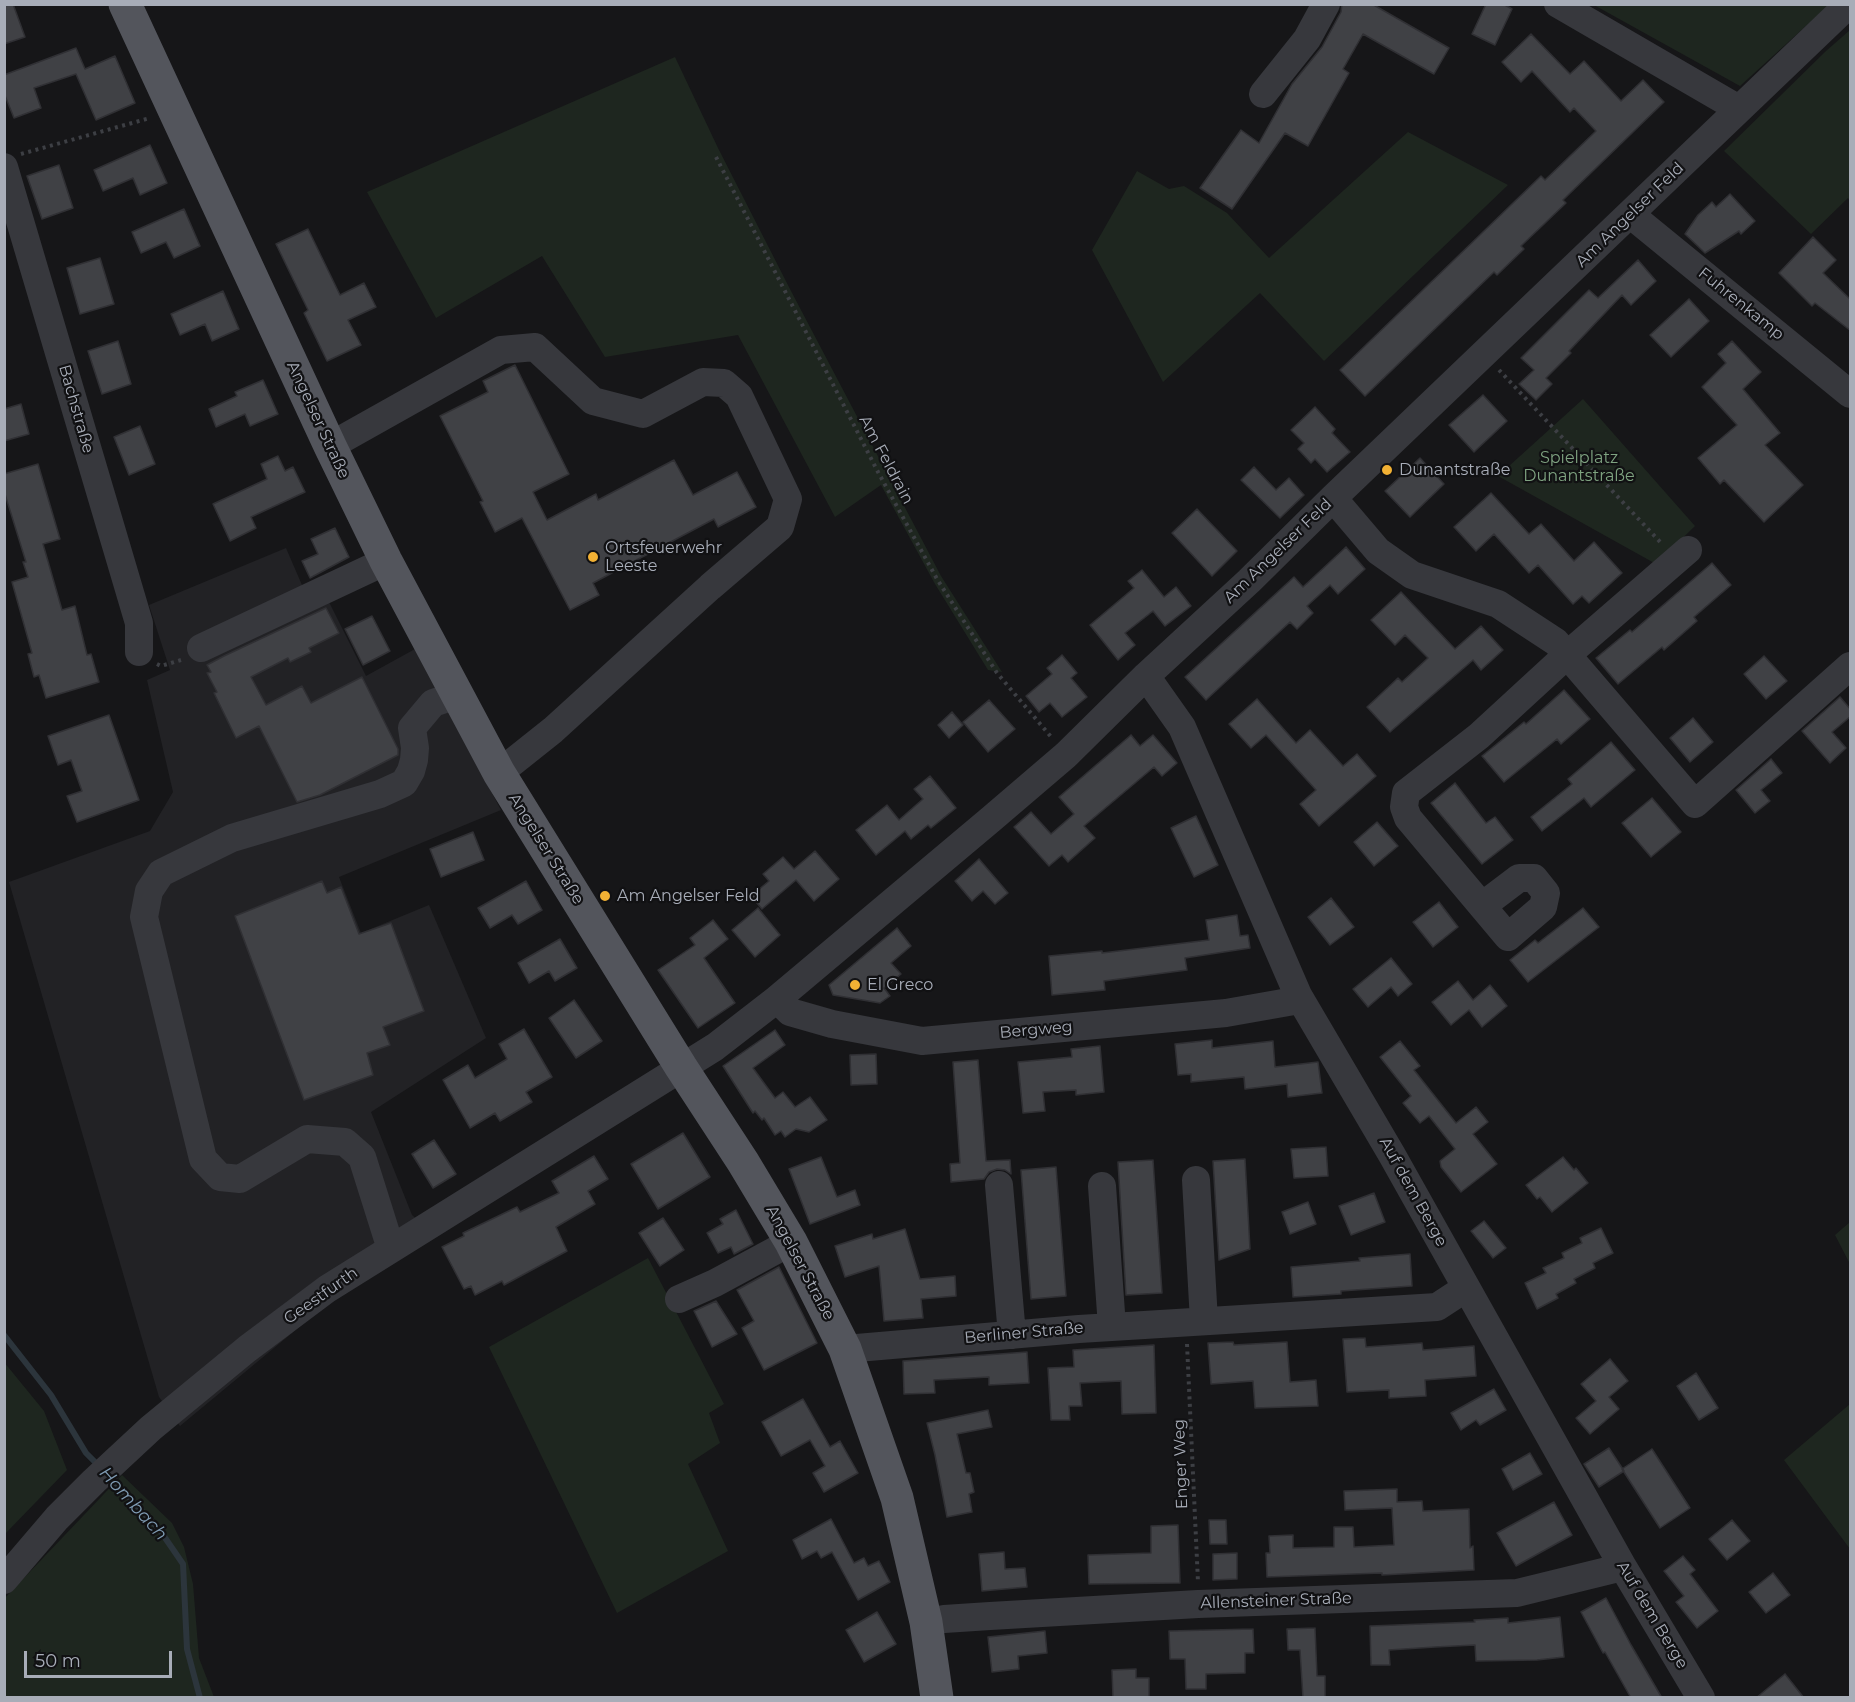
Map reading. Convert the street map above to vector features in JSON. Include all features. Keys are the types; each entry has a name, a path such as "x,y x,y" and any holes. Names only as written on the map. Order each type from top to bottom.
{"main road":[{"name":"Angelser Straße","path":"125,4 173,112 330,446 386,561 457,695 499,773 791,1242 845,1349 897,1498 926,1622 937,1698"}],"street":[{"path":"1263,94 1307,39 1326,4"},
{"path":"1558,4 1739,109"},
{"name":"Am Angelser Feld","path":"681,1067 715,1047 777,999 1066,754 1849,4"},
{"name":"Bachstraße","path":"10,161 139,623 139,652"},
{"name":"Fuhrenkamp","path":"1631,214 1851,394"},
{"path":"330,446 501,350 535,347 592,401 643,414 703,382 724,383 740,396 788,499 780,527 710,587 553,730 499,773"},
{"path":"1333,498 1378,551 1412,575 1498,604 1556,642 1695,804 1851,666"},
{"path":"1482,906 1408,818 1404,807 1406,793 1479,736 1567,655 1682,555"},
{"path":"201,648 386,561"},
{"name":"Auf dem Berge","path":"1146,676 1182,727 1299,995 1392,1155 1623,1567 1701,1698"},
{"path":"391,1249 362,1156 345,1142 307,1139 240,1179 220,1177 203,1159 144,917 149,891 161,873 232,838 380,794 404,783 414,760 412,728 433,703 457,695"},
{"name":"Bergweg","path":"777,999 790,1012 832,1024 922,1041 1226,1013 1294,1000 1299,995"},
{"name":"Geestfurth","path":"4,1580 57,1518 102,1473 151,1428 247,1349 327,1289 681,1067"},
{"path":"1195,1322 1196,1180"},
{"path":"999,1185 1012,1335"},
{"path":"1102,1186 1112,1327"},
{"path":"679,1299 715,1283 791,1242"},
{"name":"Berliner Straße","path":"845,1349 1112,1327 1437,1307 1466,1288"},
{"name":"Allensteiner Straße","path":"926,1622 956,1618 1198,1604 1517,1593 1623,1567"}],"path":[{"path":"10,161 173,112"},
{"name":"Am Feldrain","path":"716,157 878,472 937,579 997,673 1066,754"},
{"path":"1484,354 1682,555"},
{"path":"139,652 161,666 187,658 201,648"},
{"name":"Enger Weg","path":"1195,1322 1198,1604"}],"shaded area":[{"path":"286,548 308,599 324,592 366,676 415,649 501,810 339,877 361,933 429,905 486,1038 371,1112 412,1215 435,1236 327,1304 180,1426 159,1397 9,882 150,831 173,792 147,680 170,670 149,605"}],"green space":[{"path":"1594,5 1829,5 1740,86"},
{"path":"1850,30 1850,201 1848,198 1811,234 1724,151"},
{"path":"675,57 718,148 791,291 941,576 1002,672 988,670 935,584 881,485 835,517 738,335 605,357 542,256 436,318 367,192"},
{"path":"1408,132 1508,185 1324,361 1260,293 1163,382 1092,250 1137,171 1169,189 1184,186 1227,213 1269,258"},
{"name":"Spielplatz Dunantstraße","path":"1583,399 1695,526 1656,564 1498,476"},
{"path":"1850,1222 1850,1264 1835,1235"},
{"path":"648,1258 724,1404 709,1413 720,1443 688,1464 728,1551 617,1613 489,1347"},
{"path":"4,1362 44,1411 67,1470 5,1534"},
{"path":"1850,1404 1850,1549 1784,1460"},
{"path":"122,1475 172,1523 184,1547 193,1584 199,1658 214,1697 5,1697 4,1599"}],"building":[{"path":"4,4 13,4 25,37 4,44"},
{"path":"1342,4 1372,4 1449,48 1434,74 1363,34 1343,69 1349,73 1308,146 1285,133 1232,209 1200,188 1241,130 1259,143 1292,84 1322,47 1341,12"},
{"path":"1486,4 1503,4 1512,9 1495,45 1472,34"},
{"path":"1531,34 1570,74 1584,61 1621,101 1643,80 1664,102 1563,200 1566,203 1521,246 1524,249 1497,275 1494,272 1365,396 1340,370 1541,176 1545,180 1596,131 1574,108 1570,112 1532,71 1521,82 1502,62"},
{"path":"76,48 85,69 115,56 135,103 96,120 76,74 34,88 41,108 14,118 4,93 4,75"},
{"path":"150,145 167,183 140,195 133,178 103,191 94,170"},
{"path":"59,165 73,208 42,219 27,176"},
{"path":"1730,194 1755,221 1741,234 1739,231 1705,253 1685,234 1698,215 1712,202 1716,207"},
{"path":"184,209 200,246 174,258 166,242 141,253 132,232"},
{"path":"308,229 340,295 364,283 376,307 348,320 361,345 327,361 304,313 308,310 276,244"},
{"path":"1813,237 1836,260 1823,273 1851,300 1851,331 1815,303 1812,306 1779,273"},
{"path":"100,258 114,304 80,314 67,268"},
{"path":"1638,260 1656,281 1631,305 1622,295 1546,378 1552,384 1536,400 1519,384 1534,370 1521,358 1589,290 1598,298"},
{"path":"223,291 239,329 212,341 205,324 180,335 171,314"},
{"path":"1689,299 1709,321 1671,357 1650,335"},
{"path":"118,341 131,384 102,394 88,351"},
{"path":"1732,341 1761,372 1743,389 1780,433 1765,445 1803,485 1764,522 1724,480 1720,484 1698,458 1737,425 1702,387 1726,363 1718,354"},
{"path":"515,365 569,474 533,492 547,520 596,494 598,500 674,460 693,495 737,472 756,507 718,527 714,519 593,583 599,595 570,610 522,518 495,532 480,502 483,501 440,416 488,392 483,381"},
{"path":"263,380 278,414 250,426 245,414 216,427 209,409 237,396 235,392"},
{"path":"1483,395 1507,421 1474,452 1449,425"},
{"path":"21,404 29,434 4,441 4,409"},
{"path":"1315,407 1335,429 1332,433 1350,452 1327,472 1315,459 1311,463 1298,449 1304,443 1291,430"},
{"path":"140,426 155,464 129,475 114,437"},
{"path":"278,456 285,471 293,467 305,492 251,517 256,528 230,541 213,504 267,479 261,464"},
{"path":"1420,458 1444,484 1410,517 1385,491"},
{"path":"38,464 60,539 43,544 62,610 75,606 87,655 91,654 99,682 46,698 39,675 34,677 28,654 32,653 12,582 28,577 23,562 26,562 4,491 4,474"},
{"path":"1254,467 1276,490 1289,478 1304,495 1280,518 1241,480"},
{"path":"1491,493 1529,534 1541,524 1574,561 1594,542 1622,573 1589,603 1582,596 1573,604 1538,565 1529,573 1494,534 1476,551 1454,527"},
{"path":"1197,509 1237,551 1212,576 1172,533"},
{"path":"335,528 349,557 310,578 302,561 318,554 311,539"},
{"path":"1346,547 1365,569 1338,594 1330,585 1307,606 1313,613 1297,629 1290,622 1206,700 1185,677 1294,577 1303,587"},
{"path":"1712,563 1731,585 1694,617 1697,621 1664,650 1662,647 1618,684 1596,658 1630,630 1632,632"},
{"path":"1142,570 1164,597 1176,587 1191,606 1165,626 1153,611 1125,633 1135,645 1118,660 1090,625 1134,588 1128,581"},
{"path":"1401,592 1455,649 1481,626 1503,650 1481,670 1473,660 1390,732 1367,707 1398,678 1402,682 1428,658 1405,635 1395,645 1371,620"},
{"path":"326,608 339,633 309,648 311,652 290,662 288,658 251,677 266,705 302,686 311,703 362,677 398,749 398,755 320,795 297,802 259,726 236,738 214,693 217,692 207,673 211,672 207,665"},
{"path":"372,616 390,651 363,665 345,629"},
{"path":"1062,655 1077,673 1071,678 1087,697 1062,717 1050,703 1039,712 1026,696 1052,674 1047,668"},
{"path":"1764,656 1787,681 1766,699 1744,674"},
{"path":"1564,690 1590,719 1561,744 1557,739 1504,782 1482,756 1524,722 1526,724"},
{"path":"1840,697 1851,710 1851,716 1832,732 1846,748 1830,763 1802,731"},
{"path":"1257,699 1296,743 1310,730 1343,766 1357,754 1376,776 1319,826 1300,804 1316,790 1266,735 1251,748 1229,724"},
{"path":"989,700 1015,729 988,752 963,722"},
{"path":"952,712 963,725 949,738 938,725"},
{"path":"109,715 139,800 77,822 67,796 82,791 71,760 58,765 48,736"},
{"path":"1693,718 1713,742 1690,762 1670,738"},
{"path":"1131,735 1140,746 1153,735 1177,763 1162,776 1154,767 1084,826 1095,838 1068,862 1062,855 1049,866 1014,827 1031,812 1051,834 1074,814 1059,797"},
{"path":"1611,742 1635,770 1591,807 1584,798 1542,831 1531,817 1572,784 1568,779"},
{"path":"1771,759 1782,773 1761,790 1770,801 1755,813 1736,790"},
{"path":"930,776 956,808 931,828 928,825 911,839 905,831 876,855 856,830 887,805 899,820 923,799 914,789"},
{"path":"1455,783 1486,823 1495,817 1513,840 1482,864 1431,803"},
{"path":"1652,798 1681,832 1651,857 1622,823"},
{"path":"1196,816 1218,865 1194,877 1171,828"},
{"path":"1377,822 1398,846 1374,866 1354,842"},
{"path":"473,832 484,860 441,877 430,849"},
{"path":"815,851 839,879 814,901 796,880 762,909 751,896 769,881 763,874 783,857 794,869"},
{"path":"979,859 1008,893 995,904 983,891 972,901 955,881"},
{"path":"322,881 327,893 341,887 359,934 391,923 424,1011 383,1027 390,1045 367,1053 373,1075 304,1100 235,916"},
{"path":"526,881 542,910 518,924 512,915 490,928 478,908"},
{"path":"1331,898 1354,927 1330,945 1308,917"},
{"path":"1439,902 1458,927 1433,947 1413,922"},
{"path":"758,908 780,935 755,957 732,930"},
{"path":"1583,908 1599,927 1528,982 1510,960 1535,940 1538,943"},
{"path":"1237,915 1240,936 1248,935 1250,948 1185,958 1187,970 1104,981 1105,990 1052,995 1049,956 1102,951 1102,953 1209,940 1206,920"},
{"path":"713,920 728,939 704,958 735,1003 698,1028 658,970 695,945 690,938"},
{"path":"897,928 911,946 891,963 901,974 884,988 890,996 880,1003 833,995 829,985"},
{"path":"560,939 577,968 555,981 549,971 529,983 518,963"},
{"path":"1391,958 1412,984 1398,996 1391,987 1368,1007 1353,989"},
{"path":"1458,981 1473,1000 1490,985 1507,1006 1482,1027 1469,1010 1451,1025 1432,1002"},
{"path":"574,1000 602,1041 576,1058 549,1018"},
{"path":"524,1029 552,1077 526,1092 532,1102 500,1121 495,1113 470,1128 443,1080 468,1065 475,1078 507,1059 499,1044"},
{"path":"775,1030 785,1045 753,1068 775,1098 783,1092 795,1107 810,1097 827,1120 809,1132 796,1129 785,1137 781,1131 775,1135 764,1118 762,1120 755,1111 753,1113 723,1066"},
{"path":"1212,1040 1212,1048 1273,1041 1275,1067 1318,1062 1322,1093 1288,1097 1287,1084 1245,1089 1244,1077 1191,1082 1191,1074 1178,1075 1175,1044"},
{"path":"1400,1041 1420,1066 1414,1070 1456,1123 1476,1107 1488,1122 1473,1134 1497,1164 1461,1192 1441,1167 1440,1161 1455,1149 1429,1116 1420,1123 1403,1103 1411,1096 1380,1057"},
{"path":"1100,1046 1104,1092 1076,1095 1076,1090 1043,1092 1045,1111 1023,1113 1018,1062 1072,1057 1071,1049"},
{"path":"876,1054 877,1084 851,1085 850,1055"},
{"path":"978,1060 986,1161 1010,1160 1011,1174 997,1169 989,1172 984,1179 951,1182 950,1164 960,1163 953,1062"},
{"path":"683,1133 710,1177 658,1209 631,1164"},
{"path":"434,1140 456,1174 433,1188 412,1154"},
{"path":"1326,1147 1328,1176 1294,1178 1291,1149"},
{"path":"594,1156 608,1179 588,1191 595,1204 556,1227 567,1251 504,1285 502,1281 475,1295 471,1286 464,1289 442,1247 464,1236 463,1233 517,1207 520,1212 559,1193 552,1181"},
{"path":"821,1157 837,1197 855,1190 860,1205 810,1224 789,1169"},
{"path":"1563,1157 1588,1183 1552,1212 1526,1185"},
{"path":"1245,1159 1250,1249 1219,1260 1213,1161"},
{"path":"1153,1160 1162,1293 1126,1295 1118,1162"},
{"path":"1056,1167 1066,1296 1031,1299 1021,1170"},
{"path":"1374,1193 1385,1222 1351,1235 1339,1206"},
{"path":"1308,1202 1316,1224 1290,1234 1282,1212"},
{"path":"736,1210 753,1244 734,1254 731,1247 718,1253 707,1233 723,1224 720,1219"},
{"path":"663,1218 684,1250 660,1266 639,1233"},
{"path":"1484,1221 1506,1248 1493,1258 1471,1231"},
{"path":"1601,1228 1613,1253 1593,1263 1595,1268 1574,1279 1576,1283 1556,1294 1558,1298 1537,1309 1525,1283 1546,1273 1543,1268 1564,1258 1562,1253 1582,1243 1580,1238"},
{"path":"905,1229 920,1279 955,1276 956,1296 921,1299 923,1318 884,1321 879,1266 845,1277 835,1246 872,1234 873,1239"},
{"path":"1410,1254 1412,1286 1293,1297 1291,1267"},
{"path":"779,1267 817,1343 764,1370 742,1328 754,1321 737,1290"},
{"path":"716,1301 737,1334 712,1347 694,1311"},
{"path":"1365,1338 1366,1347 1422,1343 1423,1350 1474,1346 1476,1376 1425,1380 1426,1396 1389,1398 1389,1390 1347,1392 1343,1339"},
{"path":"1233,1342 1234,1345 1287,1342 1290,1382 1316,1380 1318,1406 1255,1408 1253,1381 1211,1384 1208,1343"},
{"path":"1154,1345 1156,1413 1122,1414 1121,1381 1080,1383 1082,1406 1069,1406 1070,1420 1051,1420 1048,1368 1074,1367 1073,1350"},
{"path":"1027,1352 1029,1383 989,1385 989,1377 934,1380 935,1393 904,1394 903,1361"},
{"path":"1610,1359 1628,1381 1609,1397 1619,1409 1590,1434 1576,1418 1596,1401 1581,1384"},
{"path":"1696,1373 1718,1408 1699,1420 1677,1386"},
{"path":"1494,1389 1506,1410 1480,1425 1476,1420 1461,1430 1451,1413"},
{"path":"803,1399 830,1447 840,1441 858,1473 824,1492 813,1473 825,1466 810,1440 781,1456 762,1422"},
{"path":"988,1410 992,1427 957,1434 966,1473 970,1473 974,1492 969,1494 972,1512 947,1517 927,1423"},
{"path":"1609,1448 1624,1471 1599,1487 1584,1464"},
{"path":"1652,1449 1690,1508 1660,1528 1622,1469"},
{"path":"1530,1453 1542,1474 1513,1490 1502,1469"},
{"path":"1397,1489 1397,1502 1422,1501 1423,1511 1469,1509 1470,1548 1473,1546 1474,1570 1382,1575 1382,1573 1267,1577 1266,1553 1270,1553 1269,1536 1293,1535 1293,1548 1334,1547 1334,1527 1353,1527 1354,1547 1394,1545 1392,1508 1345,1510 1344,1491"},
{"path":"1554,1502 1572,1535 1516,1566 1497,1533"},
{"path":"831,1519 854,1563 864,1558 868,1566 879,1561 890,1582 858,1600 832,1552 821,1558 817,1551 802,1559 793,1540"},
{"path":"1209,1520 1226,1520 1227,1544 1210,1544"},
{"path":"1732,1520 1750,1541 1727,1560 1709,1539"},
{"path":"1178,1525 1180,1583 1089,1584 1088,1555 1151,1553 1151,1526"},
{"path":"1004,1552 1005,1569 1025,1568 1027,1587 982,1591 979,1554"},
{"path":"1237,1553 1237,1579 1213,1580 1213,1554"},
{"path":"1683,1556 1695,1570 1690,1574 1718,1611 1697,1628 1676,1602 1684,1596 1664,1571"},
{"path":"1773,1573 1790,1595 1766,1613 1749,1592"},
{"path":"1606,1598 1662,1698 1631,1698 1605,1652 1603,1653 1581,1612"},
{"path":"877,1612 896,1644 864,1662 846,1630"},
{"path":"1560,1617 1564,1657 1476,1661 1475,1645 1389,1650 1390,1665 1371,1665 1370,1626 1475,1622 1474,1620 1508,1618 1508,1623"},
{"path":"1315,1628 1317,1676 1325,1676 1325,1698 1303,1698 1300,1650 1288,1650 1287,1629"},
{"path":"1253,1629 1254,1653 1245,1653 1245,1673 1206,1674 1206,1689 1186,1689 1185,1659 1170,1659 1169,1631"},
{"path":"1045,1631 1047,1653 1018,1656 1019,1669 992,1672 988,1637"},
{"path":"1136,1669 1136,1678 1149,1678 1149,1698 1113,1698 1112,1670"},
{"path":"1785,1674 1804,1698 1756,1698"}],"waterway":[{"name":"Hombach","path":"4,1335 51,1395 86,1453 99,1466"},
{"name":"Hombach","path":"110,1478 159,1529 183,1564 187,1649 200,1698"}],"place":[{"name":"Dunantstraße","path":"1387,470"},
{"name":"Ortsfeuerwehr Leeste","path":"593,557"},
{"name":"Am Angelser Feld","path":"605,896"},
{"name":"El Greco","path":"855,985"}]}
